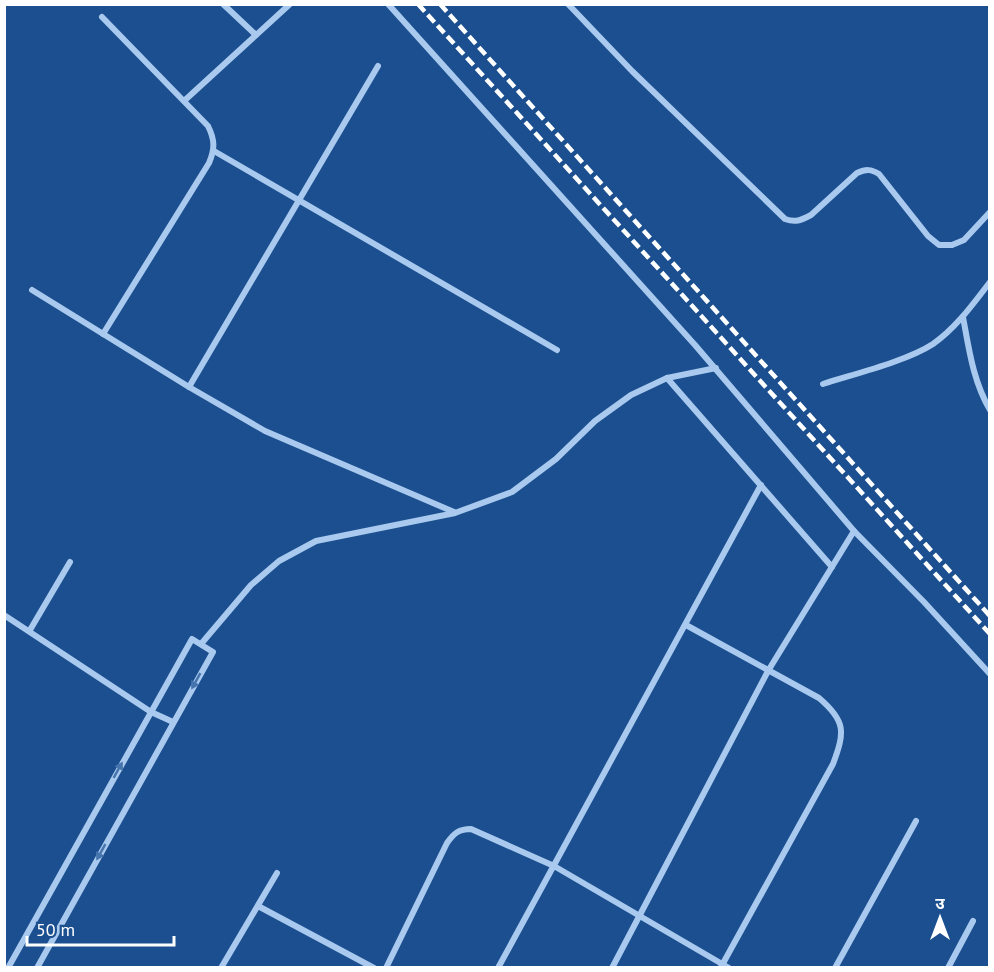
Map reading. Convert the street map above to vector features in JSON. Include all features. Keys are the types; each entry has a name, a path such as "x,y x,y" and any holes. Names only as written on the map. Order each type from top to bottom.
{"street":[{"path":"223,4 256,35"},
{"path":"184,101 290,4"},
{"path":"388,4 716,368 854,531 990,674"},
{"path":"568,4 632,71 785,219 794,222 811,215 857,173 865,170 873,170 879,174 928,236 939,245 952,245 964,240 990,212"},
{"path":"102,17 208,126 214,138 214,151 209,163 104,334"},
{"path":"189,387 378,66"},
{"path":"214,151 557,350"},
{"path":"823,384 906,357 932,344 963,317 990,282"},
{"path":"32,290 189,387 265,430 455,513"},
{"path":"963,317 973,369 982,396 990,410"},
{"path":"201,644 251,585 279,561 316,541 455,513 512,492 556,459 595,421 631,395 667,378 716,368"},
{"path":"667,378 832,567"},
{"path":"498,968 761,485"},
{"path":"612,968 768,671 854,531"},
{"path":"30,630 70,562"},
{"path":"4,615 151,712 173,722"},
{"path":"386,968 447,843 454,834 463,829 471,829 554,866 724,966 833,764 841,744 841,726 834,711 819,698 686,624"},
{"path":"8,968 192,639 213,652 37,968"},
{"path":"835,968 916,821"},
{"path":"221,968 277,873"},
{"path":"258,906 374,968"},
{"path":"948,968 973,921"}],"railway":[{"path":"418,4 990,634"},
{"path":"440,4 990,616"}]}
